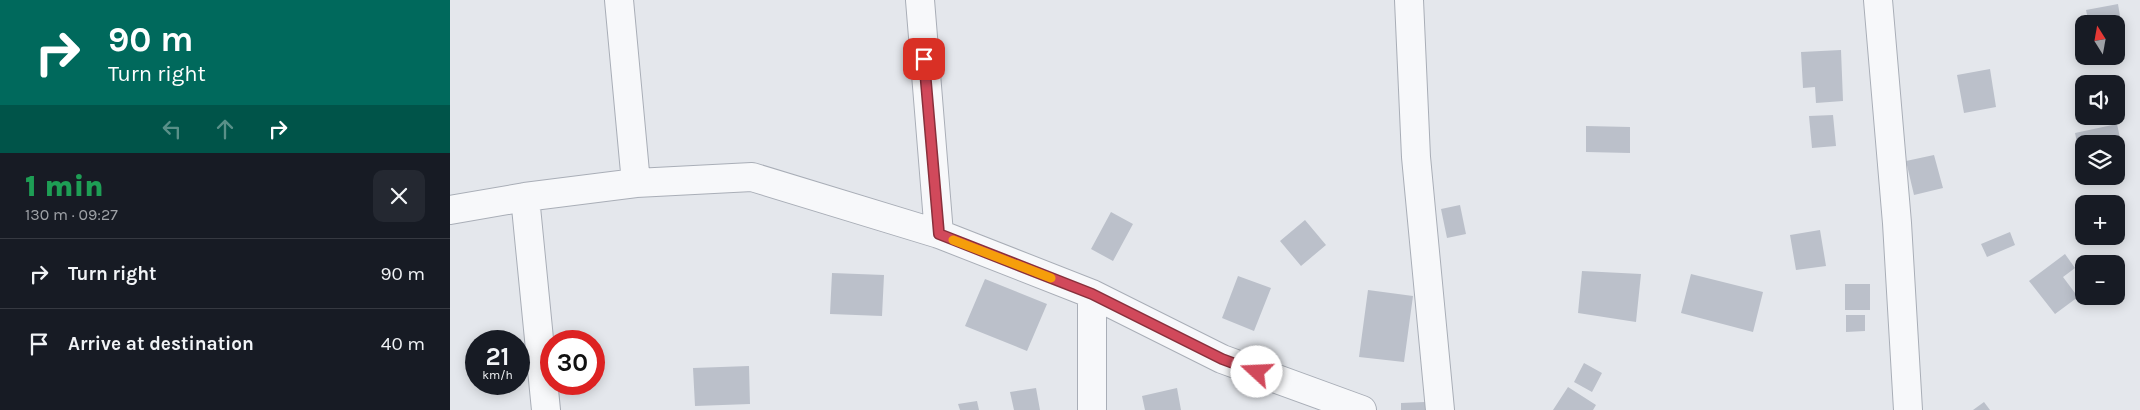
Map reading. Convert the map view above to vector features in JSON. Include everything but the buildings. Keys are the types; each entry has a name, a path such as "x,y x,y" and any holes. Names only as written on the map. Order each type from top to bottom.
{"street":[{"path":"618,0 636,183"},
{"path":"920,0 939,234"},
{"path":"1409,0 1416,157 1440,410"},
{"path":"1878,0 1897,223 1908,410"},
{"path":"450,210 525,197 636,183 752,177 939,234 1092,294 1222,359 1362,410"},
{"path":"525,197 546,410"},
{"path":"1092,294 1092,410"}],"slow traffic":[{"path":"953,240 1051,278"}],"route":[{"path":"924,59 939,234 1092,294 1222,359 1257,372"}]}
